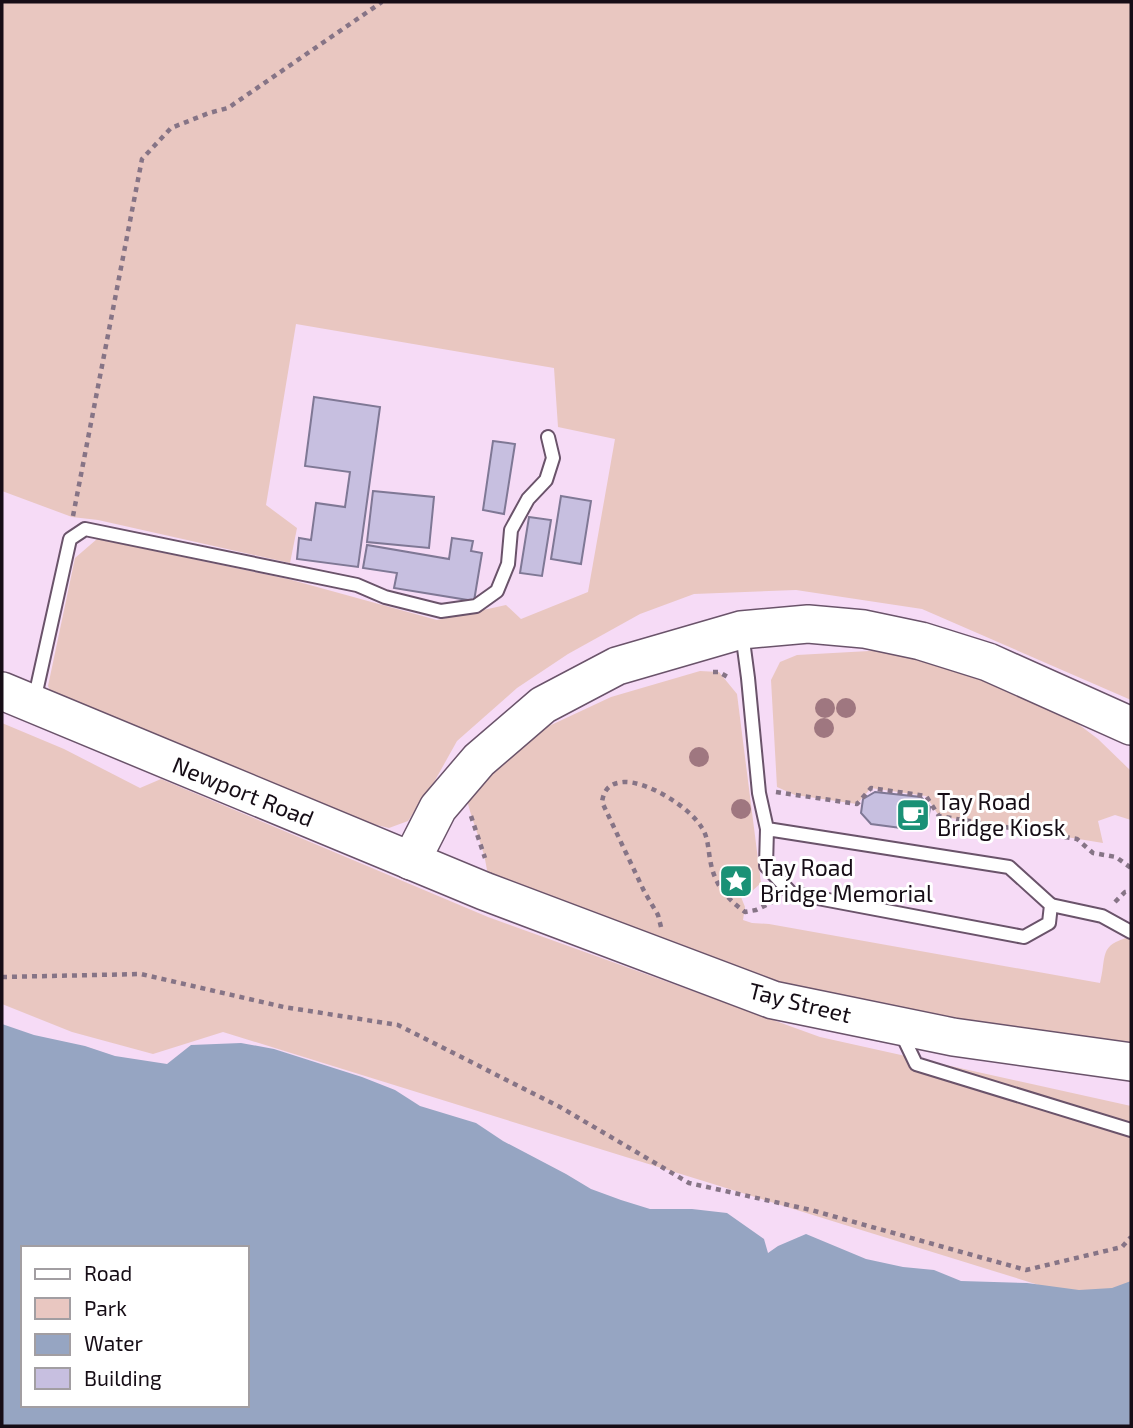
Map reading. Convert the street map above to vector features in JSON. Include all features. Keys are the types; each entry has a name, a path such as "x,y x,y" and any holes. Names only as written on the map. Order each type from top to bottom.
{"main road":[{"path":"411,861 438,807 479,760 544,705 617,666 741,629 808,624 864,629 921,641 988,662 1117,720 1131,741"},
{"name":"Newport Road","path":"18,698 411,861 486,879"},
{"name":"Tay Street","path":"486,879 773,1000 953,1037 1131,1062"}],"lane":[{"path":"18,698 70,539 85,529 357,585 385,597 441,611 476,606 497,591 508,564 511,530 528,499 546,480 554,458 548,437"},
{"path":"741,629 759,793 766,828 766,866 791,892 1024,937 1049,923 1051,905"},
{"path":"766,828 1009,867 1051,905 1102,916 1131,932"},
{"path":"905,1027 905,1041 916,1064 1131,1130"}],"path":[{"path":"70,539 72,517 142,159 171,128 228,108 382,2"},
{"path":"663,935 658,915 602,802 603,793 610,785 636,783 654,790 687,811 701,827 708,843 713,877 720,889 732,903 745,912 766,905"},
{"path":"773,791 857,804 871,788 926,796 939,816 1077,839 1093,853 1116,857 1131,868"},
{"path":"470,811 486,879"},
{"path":"2,977 141,975 284,1007 398,1025 560,1107 689,1182 811,1210 1026,1270 1131,1246"},
{"path":"1122,1247 1131,1237"}],"green space":[{"path":"2,2 1131,2 1131,700 922,609 796,590 694,594 640,614 568,654 517,688 457,741 408,821 389,828 364,822 54,699 48,686 75,558 97,539 288,579 437,620 506,605 521,619 588,592 615,439 558,427 554,368 296,324 266,505 297,528 290,563 98,520 72,517 2,491"},
{"path":"887,650 1037,693 1098,739 1131,771 1131,820 1115,815 1098,821 1103,843 939,816 926,796 871,788 857,804 795,795 777,787 771,680 780,662 797,655"},
{"path":"700,671 719,672 737,694 761,883 741,897 745,907 743,920 1100,983 1108,948 1130,937 1131,1042 1113,1044 1066,1039 796,991 488,880 467,800 513,750 549,726 611,697"},
{"path":"2,723 64,749 140,788 161,779 488,917 820,1037 1131,1106 1131,1289 1071,1295 223,1032 153,1054 72,1032 2,1004"}],"water":[{"path":"2,1024 115,1056 167,1064 191,1045 241,1043 274,1049 362,1077 395,1090 420,1106 476,1123 503,1141 591,1189 621,1200 650,1209 692,1209 727,1213 764,1239 768,1253 806,1234 866,1259 934,1270 961,1281 1027,1283 1079,1290 1112,1288 1131,1281 1131,1426 2,1426"}],"building":[{"path":"314,397 380,407 358,567 297,559 299,538 311,540 316,503 345,507 350,472 305,466"},
{"path":"493,441 515,444 504,514 483,510"},
{"path":"373,491 434,497 429,548 367,542"},
{"path":"561,496 591,501 581,564 551,559"},
{"path":"529,517 551,520 542,576 520,573"},
{"path":"452,538 473,541 471,551 482,553 474,601 394,588 397,573 363,568 367,545 449,559"},
{"path":"875,792 921,797 930,807 928,821 916,830 871,824 861,813 863,799"}],"place":[{"name":"Tay Road Bridge Kiosk","path":"913,815"},
{"name":"Tay Road Bridge Memorial","path":"736,881"}]}
